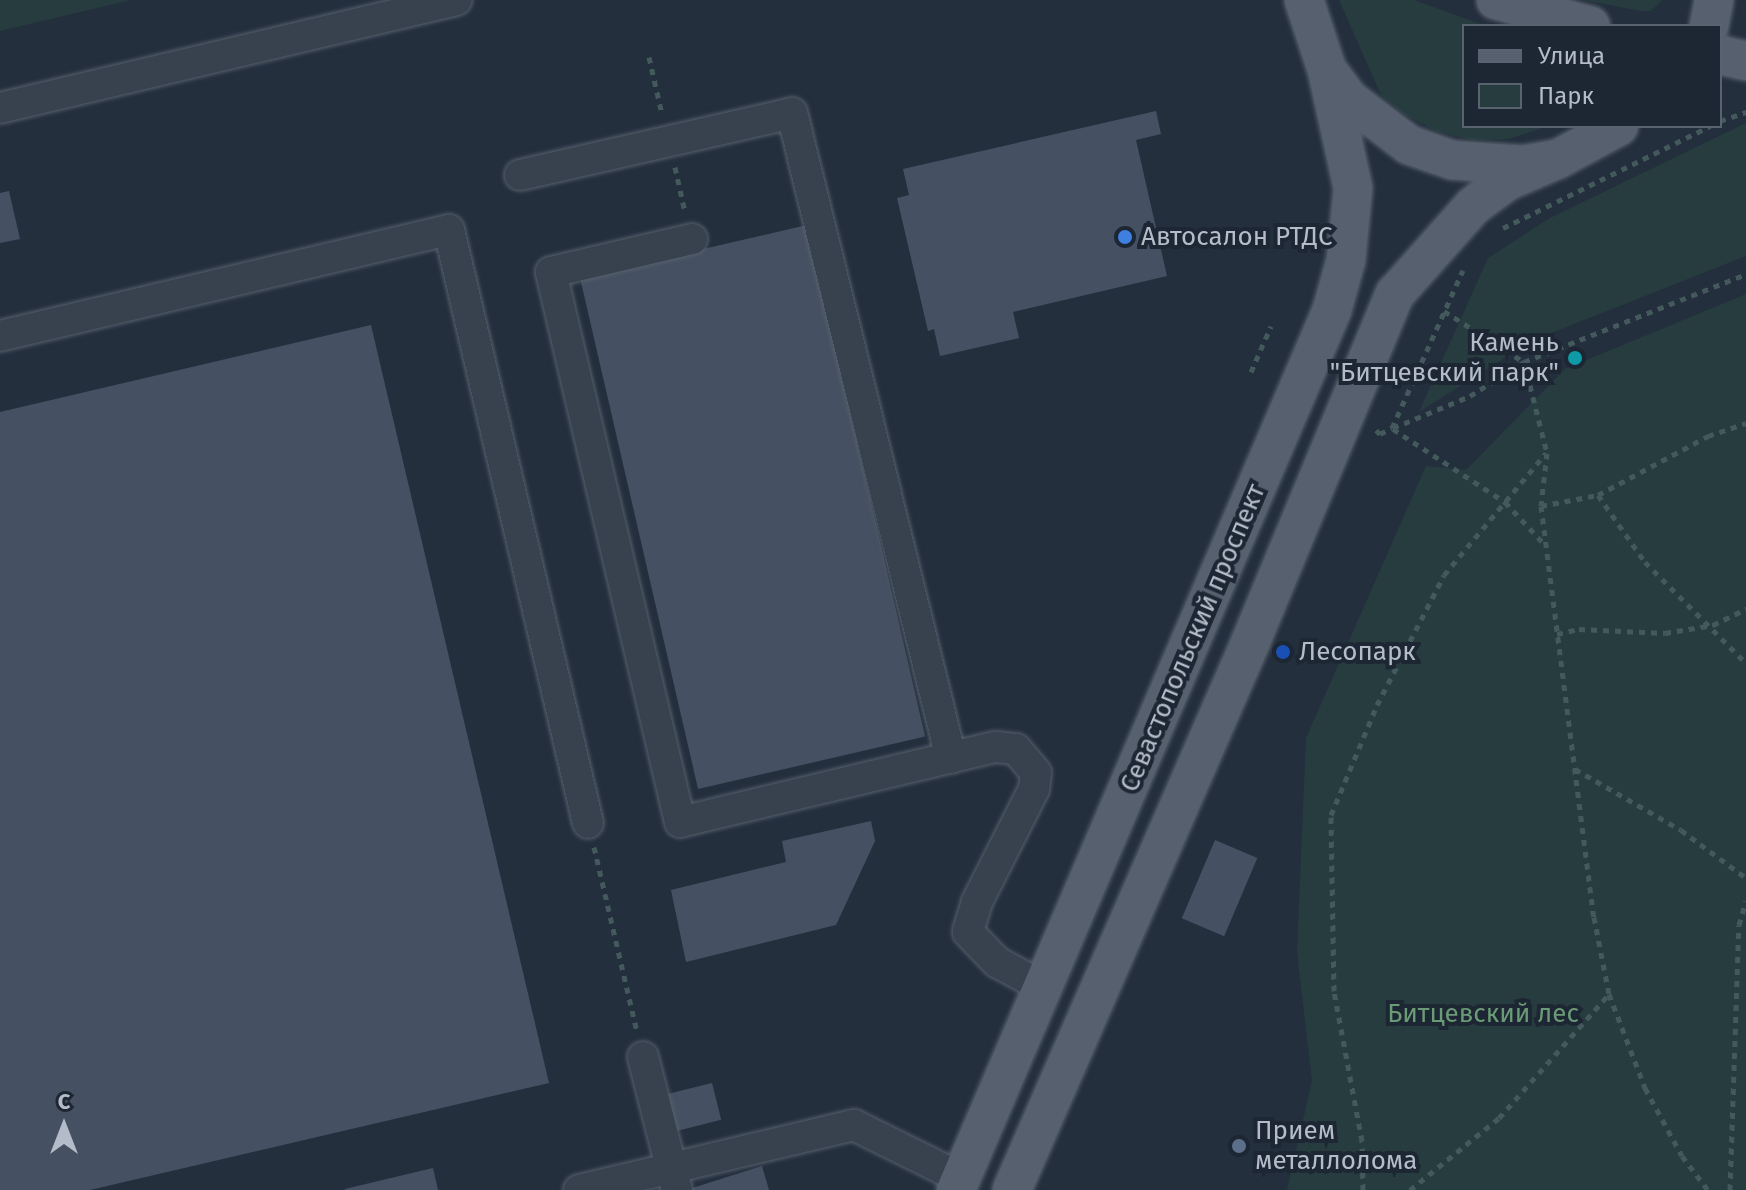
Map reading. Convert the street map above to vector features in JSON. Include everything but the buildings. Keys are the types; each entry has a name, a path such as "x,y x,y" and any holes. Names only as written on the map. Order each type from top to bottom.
{"main road":[{"path":"1304,0 1327,70 1350,100 1409,145 1486,165 1558,159"},
{"path":"1709,24 1714,0"},
{"path":"1507,4 1583,24"},
{"path":"1722,55 1746,61"},
{"name":"Севастопольский проспект","path":"958,1184 1332,310 1346,260 1353,188 1327,70"},
{"name":"Севастопольский проспект","path":"1012,1190 1245,655 1395,294 1473,206 1507,181 1558,159 1615,128"}],"lane":[{"path":"0,108 456,0"},
{"path":"520,175 792,113 951,758"},
{"path":"0,336 449,230 588,823"},
{"path":"692,239 551,272 680,822 996,747 1016,749 1036,773 1034,789 977,902 968,932 997,962 1043,987"},
{"path":"643,1057 674,1179"},
{"path":"579,1190 674,1179 854,1125 958,1184"}],"path":[{"path":"1722,120 1746,112"},
{"path":"1491,234 1706,128"},
{"path":"1392,428 1470,255"},
{"path":"1376,432 1470,396 1524,362 1746,274"},
{"path":"1444,311 1524,362 1547,453 1541,506 1575,769 1609,994 1645,1088 1682,1156 1708,1190"},
{"path":"1251,372 1271,326"},
{"path":"1541,506 1598,495 1708,436 1746,423"},
{"path":"1392,428 1505,502 1547,548"},
{"path":"1363,1190 1362,1141 1334,991 1331,815 1377,705 1444,575 1547,453"},
{"path":"1598,495 1645,562 1713,625 1746,663"},
{"path":"1557,634 1579,629 1665,633 1713,625 1746,609"},
{"path":"1575,769 1681,830 1746,878"},
{"path":"588,823 643,1057"},
{"path":"1730,1190 1739,925 1746,901"},
{"path":"1410,1190 1499,1118 1609,994"}],"green space":[{"path":"0,0 131,0 0,31"},
{"path":"1339,0 1414,0 1480,24 1462,24 1462,128 1542,128 1509,139 1473,140 1436,131 1405,115 1381,95"},
{"path":"1583,0 1662,0 1651,11 1641,11"},
{"path":"1746,123 1746,256 1531,341 1419,412 1488,258 1550,218"},
{"name":"Битцевский лес","path":"1746,294 1746,1190 1287,1190 1312,1081 1297,952 1306,738 1426,466 1466,470 1565,369"}],"place":[{"name":"Автосалон РТДС","path":"1125,237"},
{"name":"Камень \"Битцевский парк\"","path":"1575,358"},
{"name":"Лесопарк","path":"1283,652"},
{"name":"Прием металлолома","path":"1239,1146"}]}
